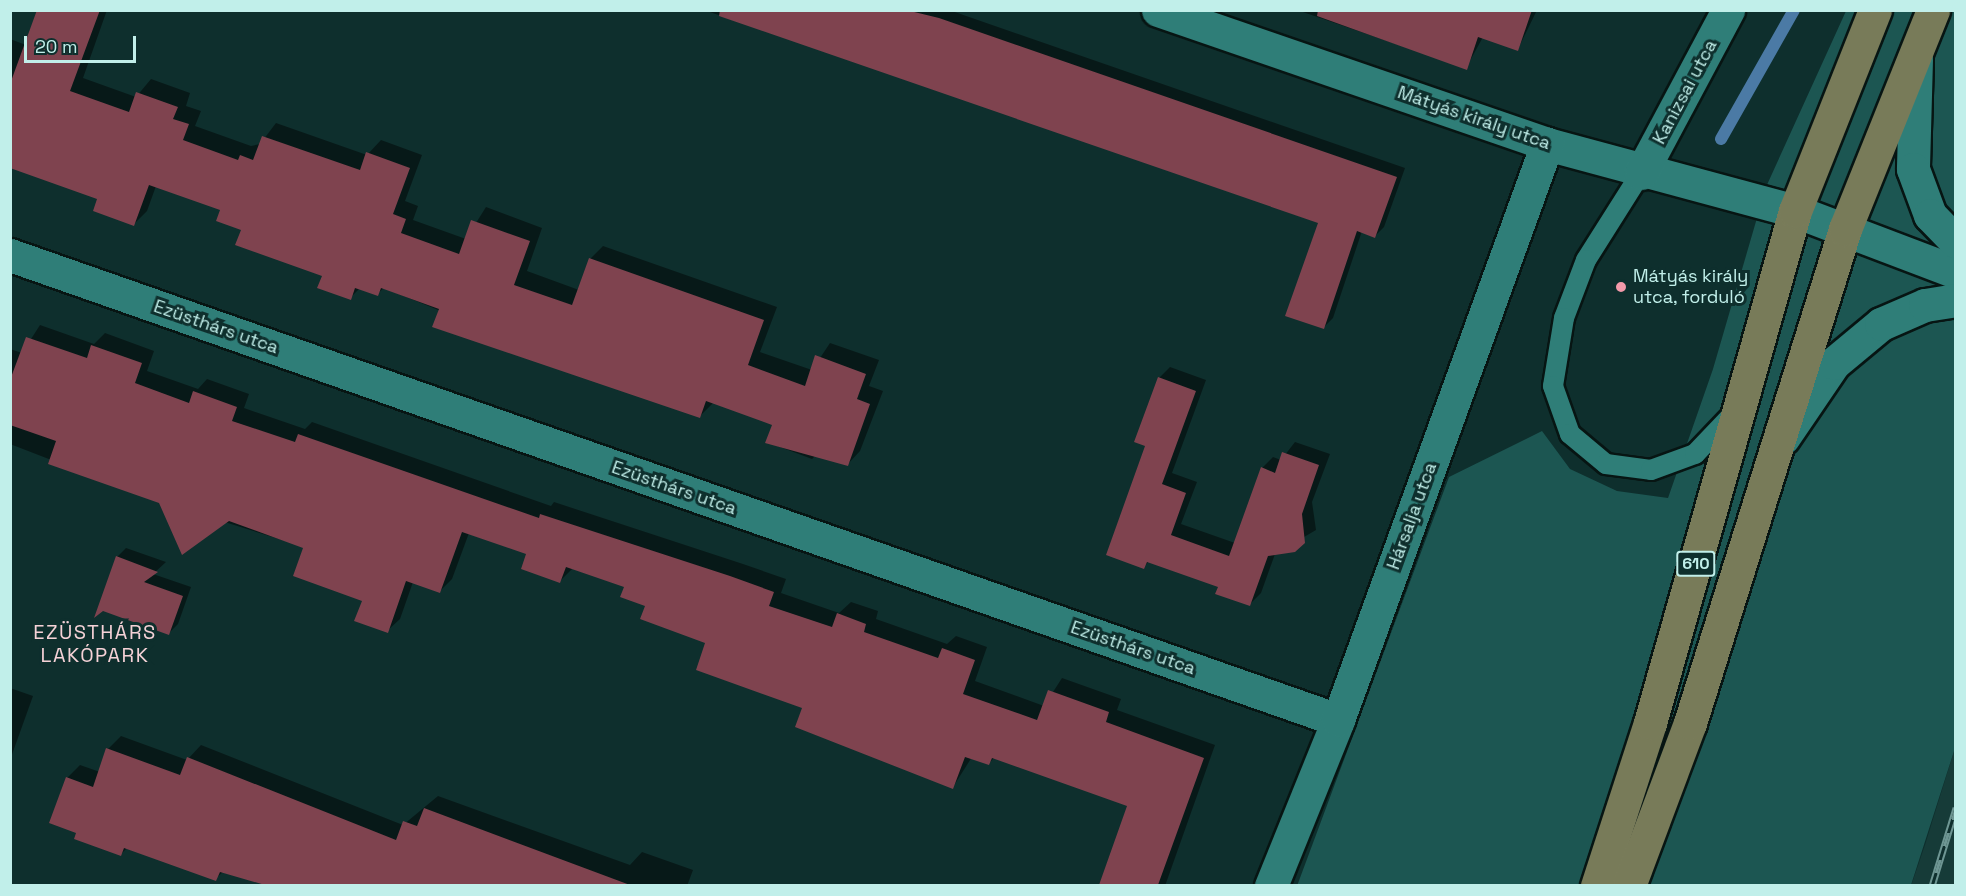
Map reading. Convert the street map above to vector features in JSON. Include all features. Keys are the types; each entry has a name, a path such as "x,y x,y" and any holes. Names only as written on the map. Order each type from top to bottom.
{"main road":[{"name":"610","path":"1597,885 1742,405 1795,211 1875,10"},
{"name":"610","path":"1629,885 1690,723 1845,229 1933,10"}],"street":[{"name":"Mátyás király utca","path":"1158,10 1548,144 1641,172 1795,211 1956,272"},
{"name":"Kanizsai utca","path":"1641,172 1728,10"},
{"path":"1916,51 1913,170 1930,215 1956,242"},
{"name":"Hársalja utca","path":"1271,885 1338,720 1548,144"},
{"name":"Ezüsthárs utca","path":"10,255 1338,720"},
{"path":"1779,445 1834,363 1881,324 1925,305 1956,300"}],"lane":[{"path":"1641,172 1586,260 1564,318 1553,386 1570,434 1606,464 1651,470 1695,454 1742,405"}],"shaded area":[{"path":"1846,11 1955,11 1955,748 1911,885 1297,886 1449,477 1542,431 1570,469 1617,491 1668,498 1713,369 1766,187"},
{"path":"1955,748 1955,885 1911,886 1925,845"}],"building":[{"path":"37,10 100,10 70,91 129,112 136,92 178,107 173,119 189,124 183,140 238,160 240,155 253,160 262,136 360,170 366,152 410,168 393,214 406,219 401,233 459,254 471,220 530,241 514,285 572,305 589,258 764,320 748,365 805,386 815,355 866,374 857,399 870,404 848,466 765,443 772,425 706,401 700,418 432,327 439,309 381,288 378,296 355,288 351,300 317,288 322,276 235,245 241,230 216,221 220,210 149,185 134,226 93,211 97,199 10,168 10,84"},
{"path":"720,10 906,10 939,18 1397,177 1375,238 1357,231 1324,329 1285,316 1318,223 719,16"},
{"path":"1318,10 1532,10 1518,51 1478,37 1467,70 1317,16"},
{"path":"26,337 87,358 91,345 142,363 135,383 189,403 193,391 237,407 232,421 295,442 298,434 539,518 540,514 730,576 774,592 769,606 832,627 837,613 866,624 864,632 938,658 942,648 975,660 963,694 1037,720 1048,690 1109,712 1106,722 1204,758 1158,885 1099,885 1127,806 992,758 989,765 965,757 953,789 795,727 802,708 696,670 705,643 640,619 645,606 620,597 624,587 566,567 560,583 521,569 526,554 462,532 440,593 406,581 388,633 354,621 362,601 293,576 303,548 229,521 182,555 159,503 48,464 56,441 10,425 10,380"},
{"path":"1158,377 1196,391 1162,484 1186,493 1171,535 1229,556 1261,467 1275,473 1282,452 1319,465 1302,514 1305,543 1295,552 1268,556 1250,606 1215,594 1218,587 1147,562 1144,569 1106,555 1145,446 1134,442"},
{"path":"116,556 158,572 144,582 183,596 169,635 103,611 94,618"},
{"path":"106,748 180,775 187,757 396,840 403,821 417,826 424,808 630,885 265,885 220,872 216,881 124,848 121,856 74,839 76,833 49,823 66,777 93,787"}],"waterway":[{"path":"1721,139 1794,10"}],"railway":[{"path":"1932,886 1956,808"}],"place":[{"name":"Mátyás király utca, forduló","path":"1621,287"}],"district":[{"name":"EZÜSTHÁRS LAKÓPARK","path":"95,644"}]}
